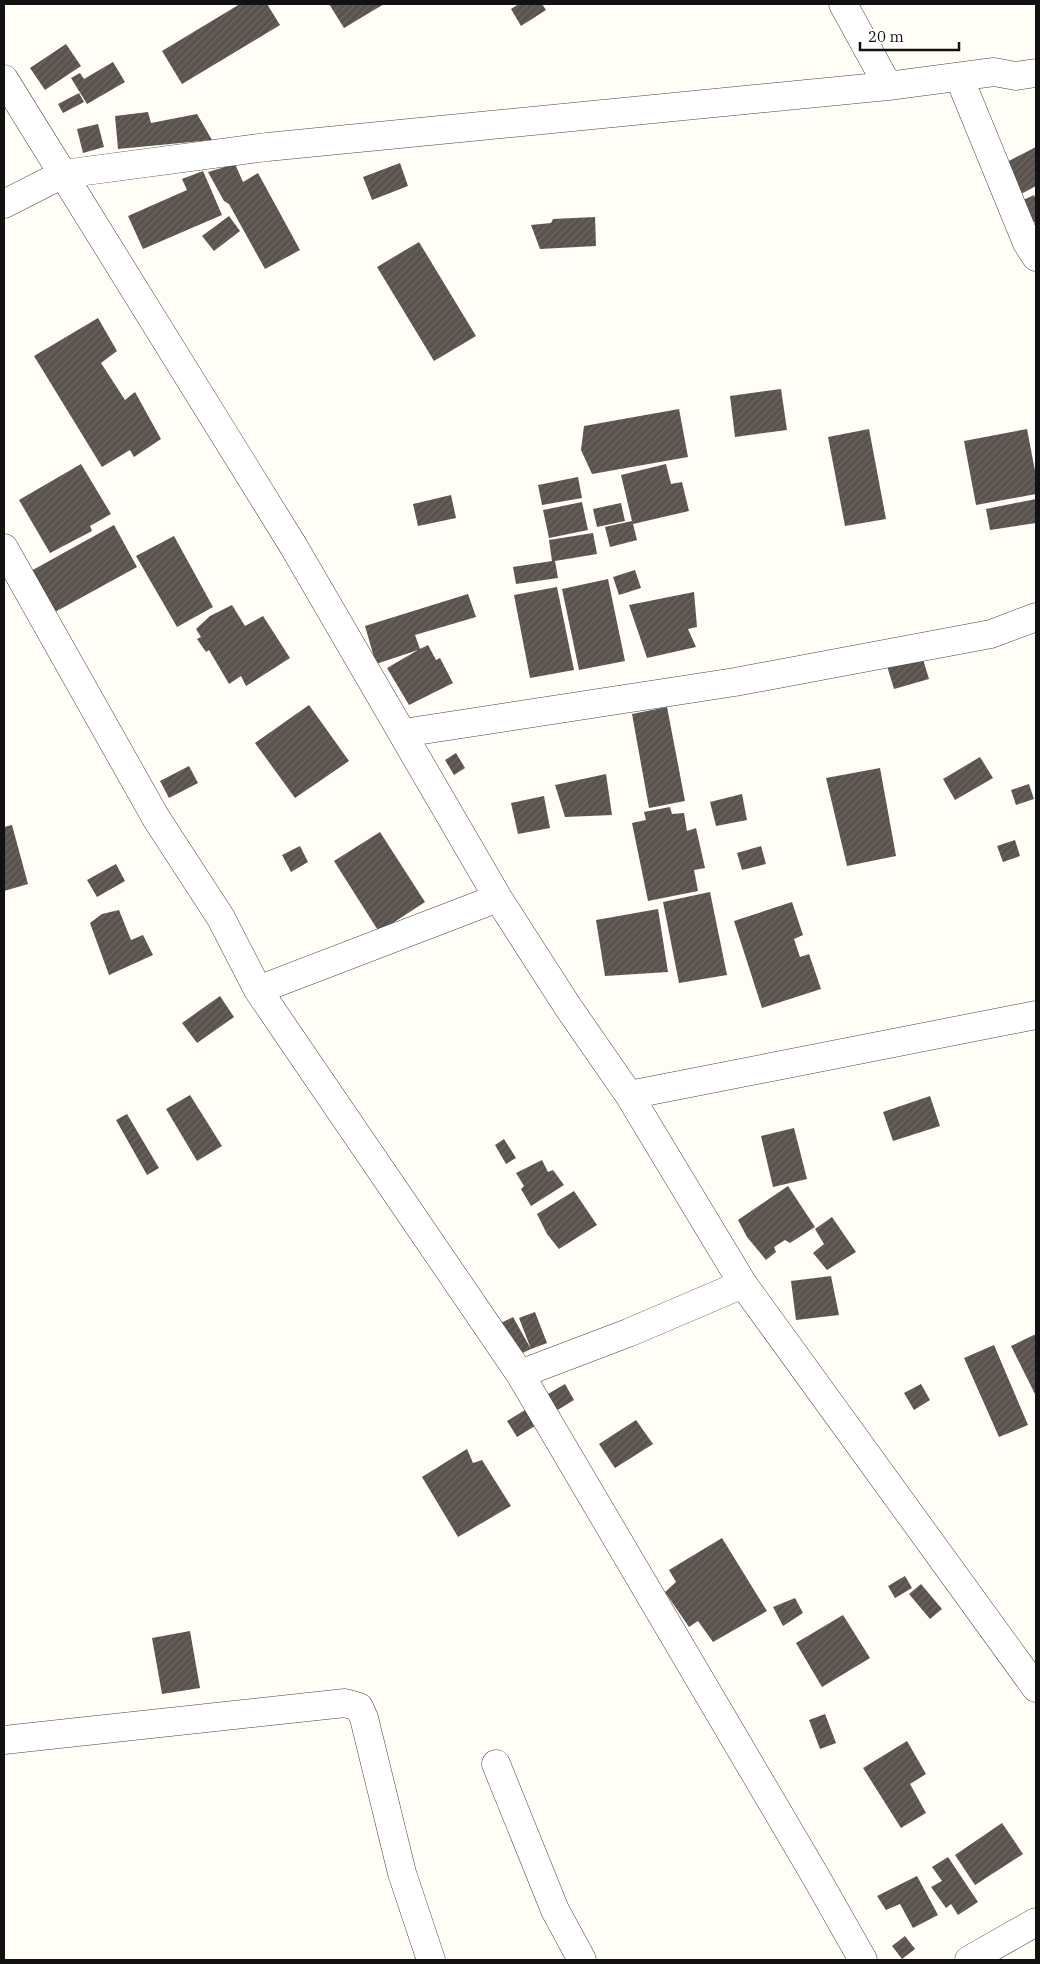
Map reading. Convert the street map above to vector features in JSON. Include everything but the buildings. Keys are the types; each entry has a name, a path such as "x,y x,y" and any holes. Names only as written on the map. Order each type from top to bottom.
{"street":[{"path":"844,4 888,86"},
{"path":"4,204 63,174 267,147 888,86 994,72 1016,76 1036,73"},
{"path":"960,77 1027,243 1036,257"},
{"path":"4,79 294,547 498,898 568,1007 630,1095 743,1284 1036,1688"},
{"path":"4,548 156,818 221,918 258,990 520,1374 863,1960"},
{"path":"402,733 735,682 991,634 1036,617"},
{"path":"258,990 498,898"},
{"path":"630,1095 1036,1015"},
{"path":"520,1374 628,1333 743,1284"},
{"path":"4,1740 345,1702 359,1707 364,1718 402,1873 431,1960"},
{"path":"496,1764 555,1910 582,1960"},
{"path":"969,1960 1036,1922"}]}
